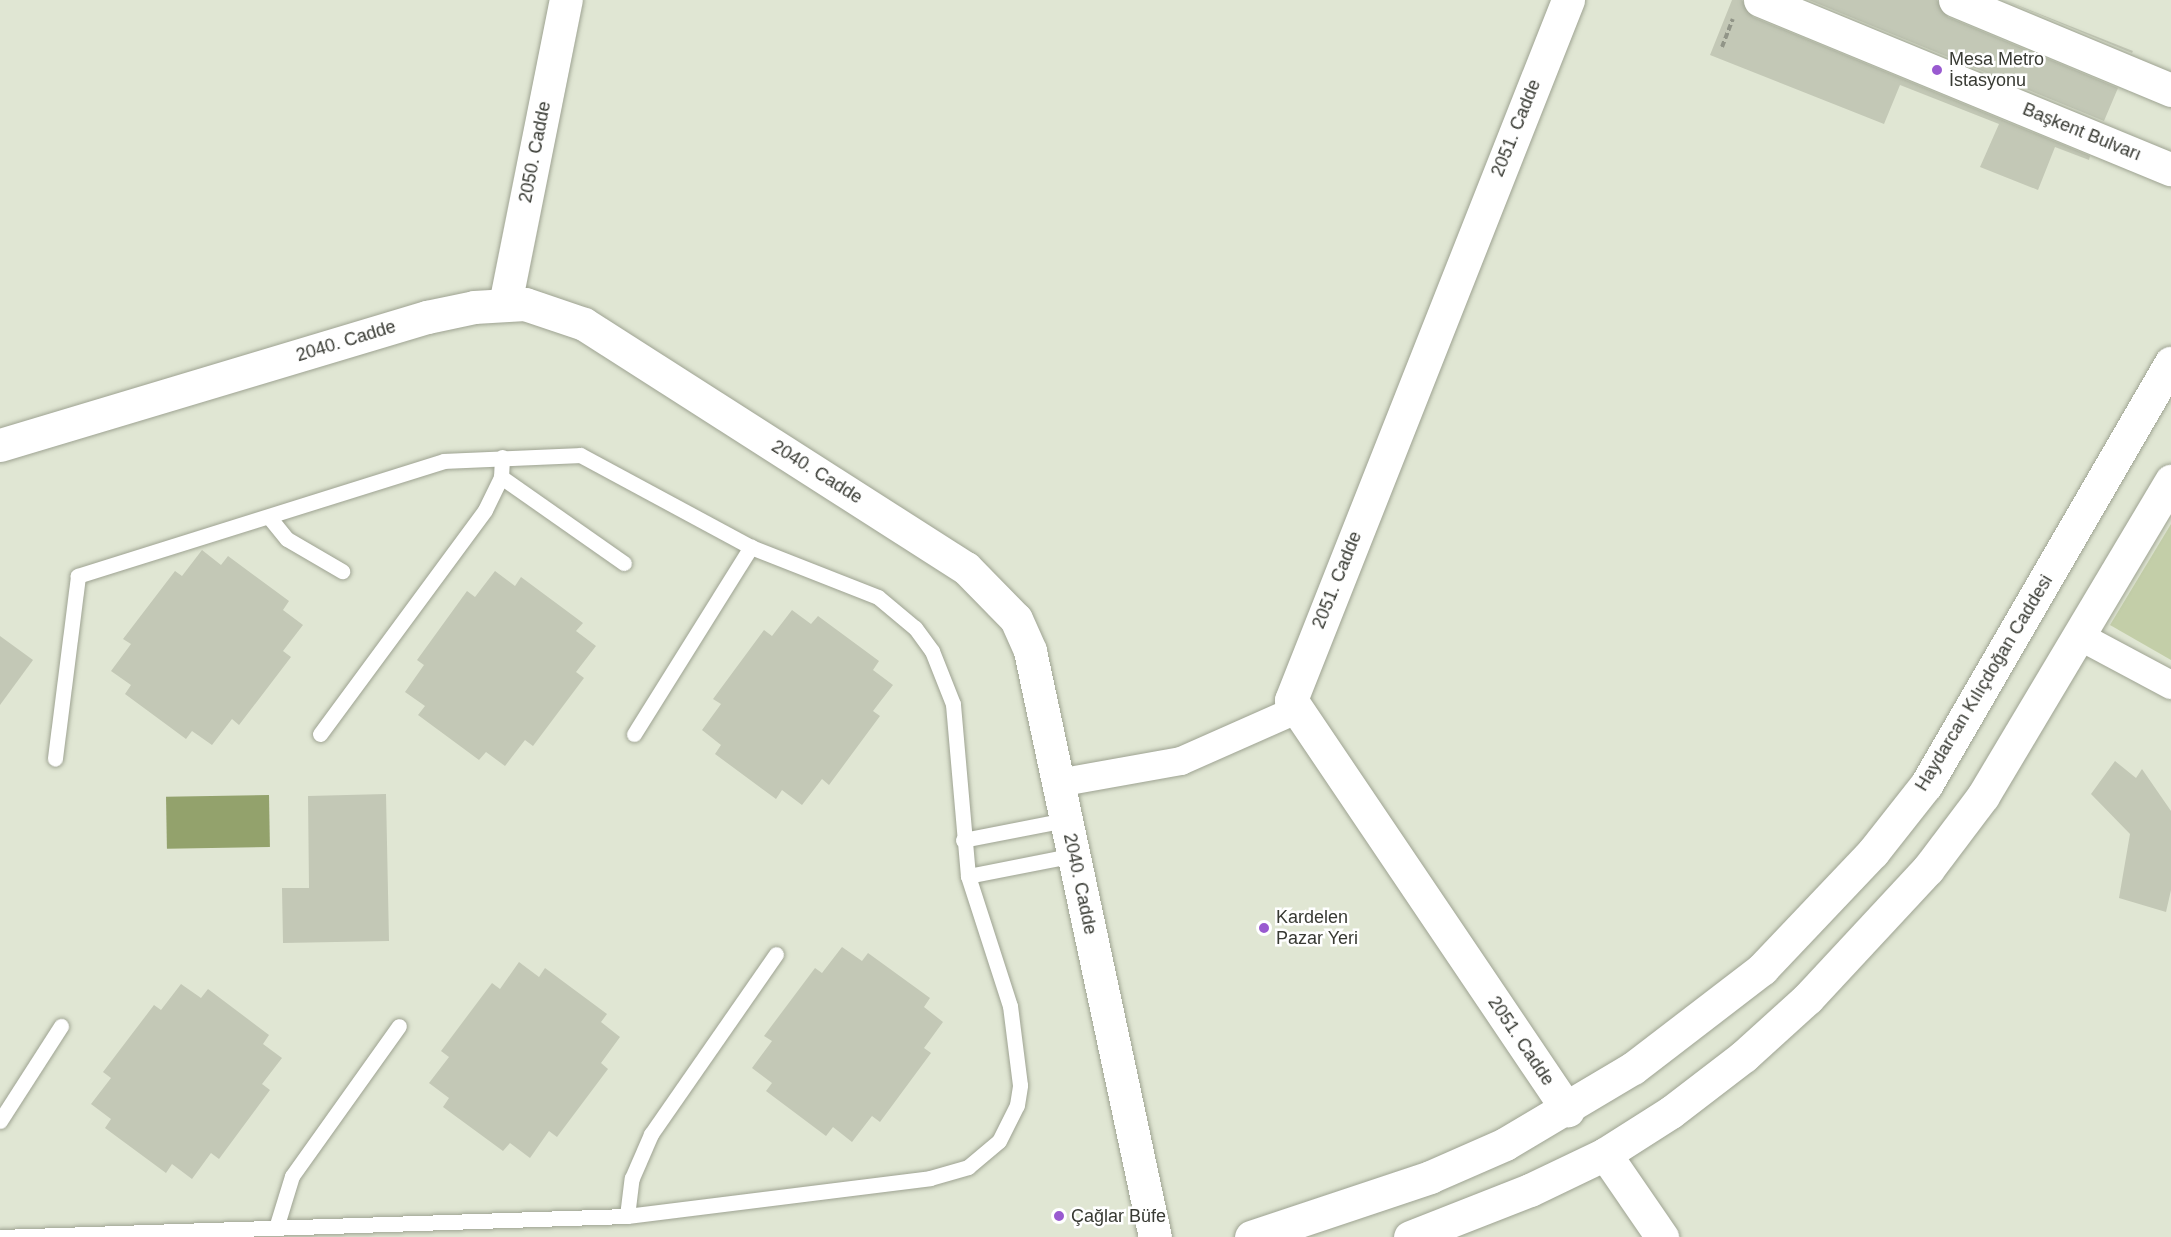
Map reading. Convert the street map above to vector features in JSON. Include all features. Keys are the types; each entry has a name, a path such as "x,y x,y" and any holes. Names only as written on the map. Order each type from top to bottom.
{"street":[{"name":"2050. Cadde","path":"505,303 566,0"},
{"name":"2051. Cadde","path":"1568,0 1295,684 1291,700 1568,1110"},
{"path":"1955,0 2171,90"},
{"name":"Başkent Bulvarı","path":"1748,5 2171,169"},
{"name":"2040. Cadde","path":"0,445 427,317 505,303 550,310 584,324 966,568 1016,620 1030,651 1155,1237"},
{"name":"Haydarcan Kılıçdoğan Caddesi","path":"1251,1237 1430,1177 1568,1110 1703,1017 1762,969 1873,852 1926,785 2171,363"},
{"path":"1410,1237 1530,1190 1605,1154 1671,1112 1744,1056 1868,937 1928,869 1983,796 2081,637 2171,482"},
{"path":"2081,637 2171,685"},
{"path":"1058,783 1181,761 1296,710"},
{"path":"1605,1154 1662,1237"}],"lane":[{"path":"0,1237 627,1216 930,1178 968,1167 985,1155 1010,1124 1020,1085 1010,1006 969,876 963,840 953,704 932,651 915,628 878,597 751,547 580,455 444,461 78,576 55,759"},
{"path":"320,734 485,510 501,477 502,457"},
{"path":"501,477 624,563"},
{"path":"269,517 287,539 342,571"},
{"path":"634,734 751,547"},
{"path":"963,840 1066,820"},
{"path":"969,876 1074,855"},
{"path":"627,1216 632,1178 651,1134 776,954"},
{"path":"0,1122 61,1026"},
{"path":"276,1228 292,1176 399,1026"}],"path":[{"path":"1722,47 1748,5"}],"shaded area":[{"path":"2171,524 2171,660 2110,625"},
{"path":"269,795 270,847 167,849 166,797"}],"building":[{"path":"1732,0 1742,0 1753,17 2090,156 2089,160 2055,147 2038,190 1980,167 1999,124 1900,85 1884,124 1710,55"},
{"path":"1809,0 1937,0 1948,17 2118,88 2104,121"},
{"path":"2004,0 2133,51 2132,53"},
{"path":"202,550 221,565 228,556 289,601 283,610 303,625 283,651 291,657 239,725 232,719 212,745 192,731 186,739 125,694 131,685 111,671 131,644 123,639 175,571 182,576"},
{"path":"495,571 515,586 521,577 583,623 576,631 596,646 576,672 584,678 533,746 525,740 505,766 486,752 479,760 418,715 425,706 405,692 424,665 417,660 467,591 475,597"},
{"path":"792,610 811,624 818,616 879,661 873,670 893,685 873,711 880,716 829,785 822,779 802,805 782,790 776,799 715,754 721,745 702,730 721,704 713,699 764,630 772,636"},
{"path":"0,636 33,660 0,705"},
{"path":"2115,761 2136,778 2142,769 2171,811 2171,890 2166,912 2119,898 2130,834 2091,794"},
{"path":"386,794 389,941 283,943 282,888 309,888 308,796"},
{"path":"842,947 862,961 868,953 930,998 924,1007 943,1022 924,1048 931,1053 880,1122 872,1116 852,1142 833,1127 826,1136 766,1091 772,1083 752,1068 772,1041 764,1036 815,968 822,973"},
{"path":"519,962 539,977 545,968 607,1014 601,1022 620,1037 601,1063 608,1069 557,1137 549,1131 530,1158 510,1143 503,1151 443,1107 449,1098 429,1083 449,1057 441,1051 492,983 500,989"},
{"path":"181,984 201,998 208,989 269,1035 263,1044 282,1058 262,1084 270,1090 219,1159 211,1153 192,1179 172,1164 166,1173 105,1128 111,1119 91,1104 111,1078 103,1072 154,1005 161,1010"}],"place":[{"name":"Mesa Metro İstasyonu","path":"1937,70"},
{"name":"Kardelen Pazar Yeri","path":"1264,928"},
{"name":"Çağlar Büfe","path":"1059,1216"}]}
